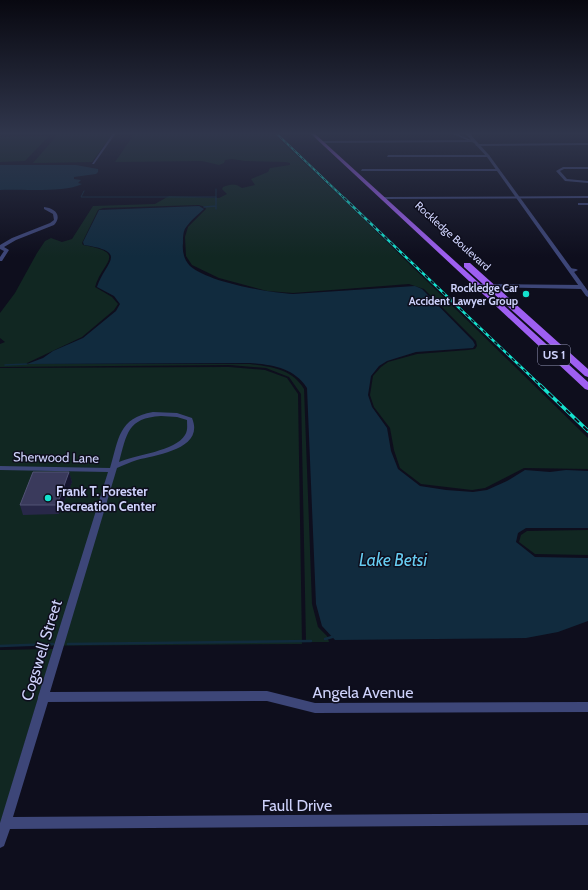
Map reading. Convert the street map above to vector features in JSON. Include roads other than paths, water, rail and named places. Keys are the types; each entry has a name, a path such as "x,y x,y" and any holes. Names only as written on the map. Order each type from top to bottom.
{"main road":[{"name":"Rockledge Boulevard","path":"359,175 421,232 449,248 491,286 588,387"},
{"name":"Rockledge Boulevard","path":"367,175 393,198 479,286 519,324 538,335"},
{"name":"US 1","path":"538,335 556,346 588,374"}],"street":[{"path":"501,175 588,295"},
{"path":"561,175 566,180 588,182"},
{"path":"384,198 588,197"},
{"path":"579,204 588,204"},
{"path":"0,260 7,250 2,247 19,238 47,227 56,220 54,213 45,208"},
{"path":"479,286 582,287"},
{"name":"Cogswell Street","path":"0,842 43,698 113,468 123,436 128,426 135,419 149,415 180,415 190,419 191,425 187,435 178,446 166,452 136,458 113,468"},
{"name":"Sherwood Lane","path":"0,468 113,468"},
{"name":"Angela Avenue","path":"43,698 267,696 278,697 302,707 315,708 588,706"},
{"name":"Faull Drive","path":"6,823 588,819"}],"water":[{"path":"0,175 92,175 74,177 74,179 81,180 78,183 82,184 65,189 0,190"},
{"name":"Lake Betsi","path":"199,206 204,209 191,221 185,230 183,252 186,261 190,266 199,272 239,286 293,294 415,286 422,289 473,341 475,345 473,348 416,352 387,361 379,366 371,376 368,395 372,407 387,428 391,451 398,469 420,486 473,492 487,490 507,481 525,470 550,472 566,470 588,471 588,528 526,528 518,533 516,542 535,557 588,558 588,621 558,632 526,638 335,640 322,626 316,604 307,388 302,381 296,376 282,369 250,363 27,364 43,358 53,351 83,338 116,311 120,304 114,296 97,287 109,265 111,259 110,255 107,251 84,245 83,242 99,210"}],"waterway":[{"path":"216,189 216,197"},
{"path":"84,191 81,197 216,197"},
{"path":"216,197 216,206"},
{"path":"204,207 216,206"},
{"path":"5,365 27,364"},
{"path":"325,639 332,637"},
{"path":"68,644 311,641"},
{"path":"0,646 53,644"}],"railway":[{"path":"319,175 345,199"},
{"path":"344,198 541,386"},
{"path":"540,385 588,431"}],"place":[{"name":"Rockledge Car Accident Lawyer Group","path":"526,294"},
{"name":"Frank T. Forester Recreation Center","path":"48,498"}]}
